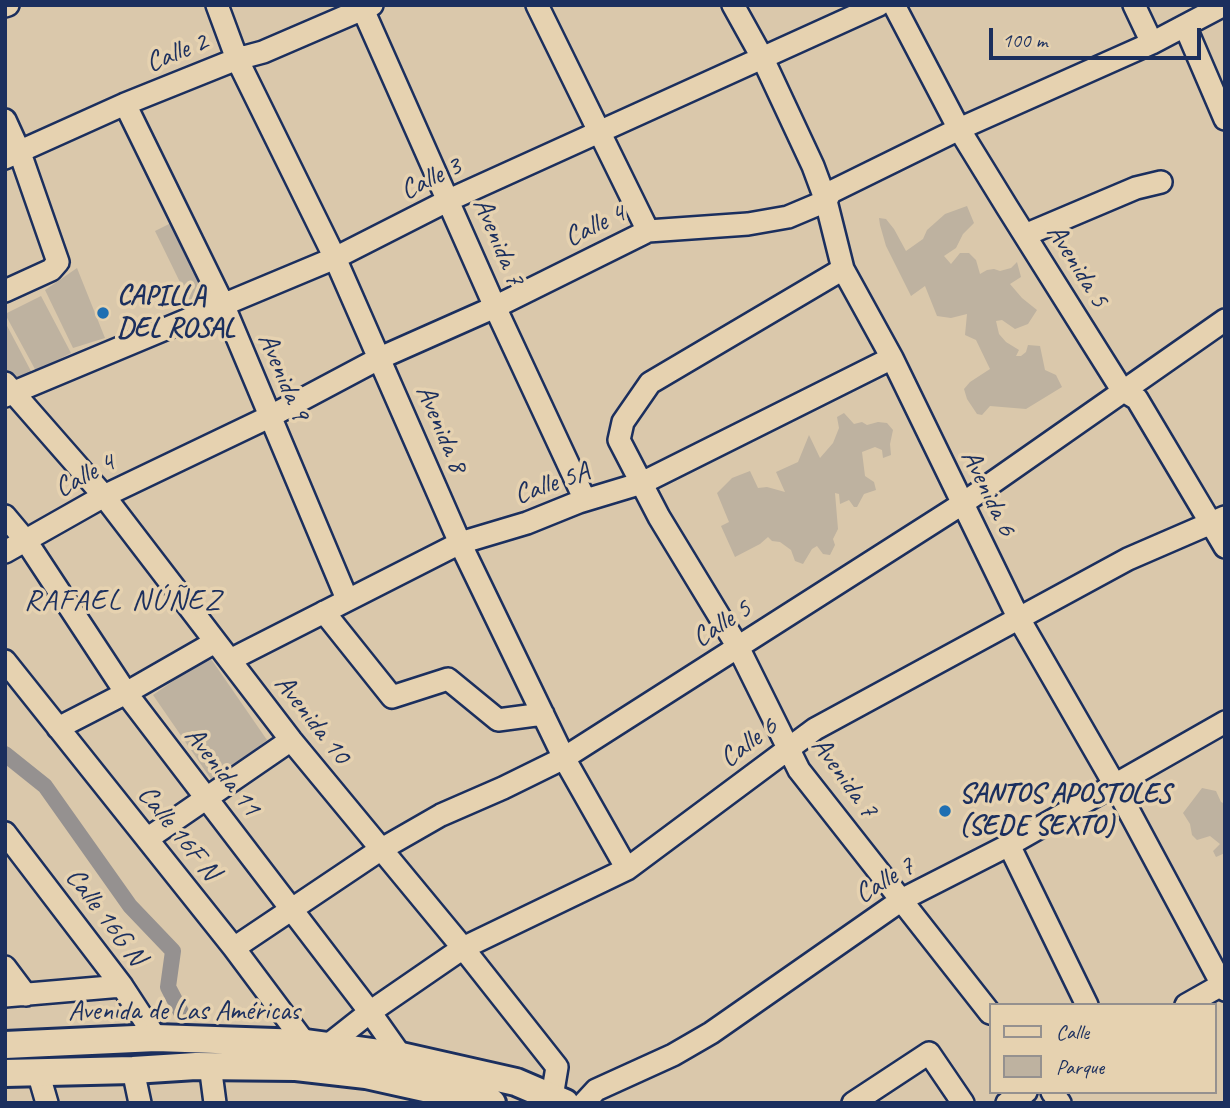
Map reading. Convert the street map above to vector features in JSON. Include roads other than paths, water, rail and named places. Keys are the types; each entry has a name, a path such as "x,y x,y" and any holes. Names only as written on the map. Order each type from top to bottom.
{"main road":[{"name":"Avenida de Las Américas","path":"5,1045 156,1038 316,1044 401,1056 516,1082 559,1100"},
{"path":"145,1069 163,1061 164,1052 156,1038"},
{"path":"191,1038 186,1053 190,1060 203,1066"},
{"name":"Avenida de Las Américas","path":"5,1073 203,1066 296,1067 366,1075 492,1103"}],"street":[{"name":"Avenida 8","path":"217,5 237,59 335,258 460,543 564,758 627,869"},
{"path":"537,5 648,231"},
{"name":"Avenida 6","path":"733,5 763,59 813,166 826,201 844,269 892,358 1018,617 1116,787 1224,986"},
{"name":"Calle 3","path":"7,390 335,258 449,200 879,5"},
{"name":"Avenida 5","path":"894,5 959,129 1122,390 1137,399 1218,521 1225,547"},
{"path":"1133,5 1152,43"},
{"name":"Calle 4","path":"5,552 104,496 270,417 380,358 495,307 648,231 748,224 788,217 826,201 831,192 959,129 1152,43 1224,5"},
{"name":"Calle 2","path":"13,156 125,104 237,59 263,52 365,7"},
{"name":"Avenida 7","path":"365,7 495,307 585,500"},
{"path":"1185,26 1225,119"},
{"name":"Avenida 9","path":"125,104 223,304 347,599"},
{"path":"5,120 13,156 58,262 51,270 5,291"},
{"path":"1025,235 1136,188 1161,182"},
{"name":"Avenida 7","path":"844,269 650,383 623,422 619,440 659,517 738,647 799,769 988,1010"},
{"name":"Calle 5","path":"234,948 380,850 441,815 564,758 962,504 1225,320"},
{"name":"Calle 5A","path":"230,660 460,543 642,483 892,358"},
{"name":"Avenida 10","path":"7,390 104,496 291,740 463,948 557,1067 559,1100"},
{"name":"Avenida 11","path":"5,516 26,541 125,693 292,909 401,1056"},
{"name":"Calle 6","path":"316,1044 370,1012 463,948 627,869 815,729 1128,559 1218,521"},
{"path":"324,612 392,697 447,679 498,720 543,715"},
{"path":"58,728 215,642"},
{"name":"Calle 16F N","path":"5,661 234,948 316,1044"},
{"name":"Calle 7","path":"584,1103 596,1090 673,1055 711,1033 903,900 1116,787 1225,722"},
{"path":"147,839 291,740"},
{"name":"Calle 16G N","path":"5,833 122,986 156,1038"},
{"path":"1009,845 1086,1003"},
{"path":"5,967 15,995 122,986"},
{"path":"1190,1003 1224,986"},
{"path":"853,1103 929,1053 963,1103"},
{"path":"203,1066 215,1103"},
{"path":"140,1103 145,1069"},
{"path":"38,1072 47,1103"},
{"path":"1007,1103 1023,1094"}],"waterway":[{"path":"5,754 45,786 130,906 173,951 168,987 182,1014"}],"place":[{"name":"CAPILLA DEL ROSAL","path":"103,313"},
{"name":"SANTOS APOSTOLES (SEDE SEXTO)","path":"945,811"}],"district":[{"name":"RAFAEL NÚÑEZ","path":"123,601"}]}
